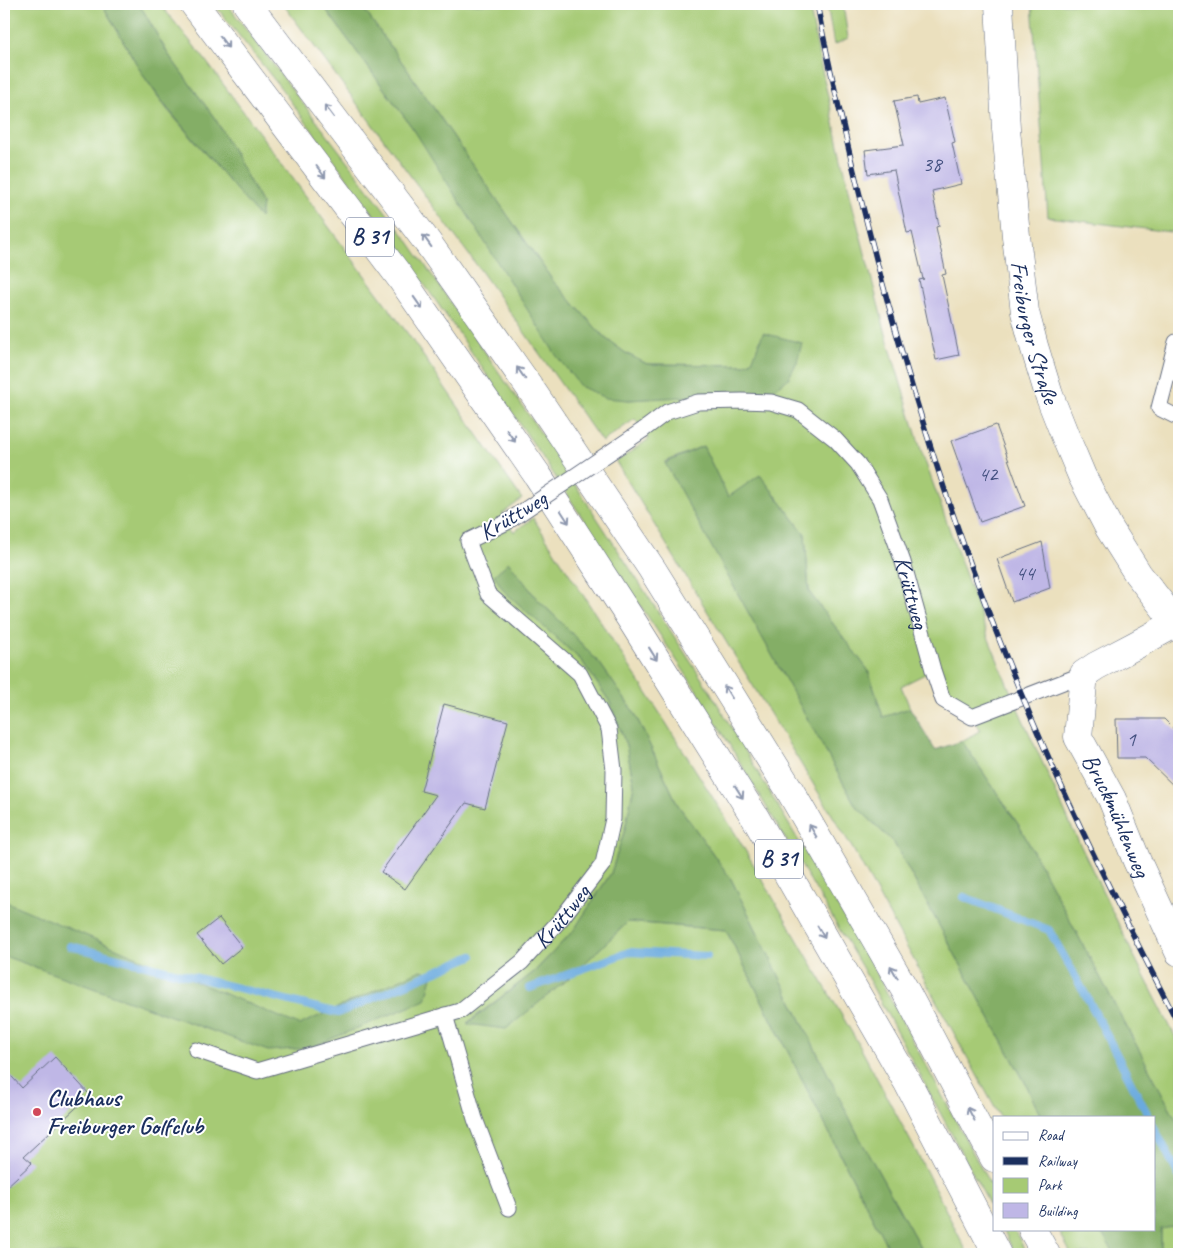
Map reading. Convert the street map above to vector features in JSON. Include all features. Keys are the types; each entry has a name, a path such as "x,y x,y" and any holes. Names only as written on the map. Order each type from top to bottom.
{"main road":[{"name":"B 31","path":"194,4 400,277 538,476 629,616 756,819 908,1083 997,1254"},
{"name":"B 31","path":"247,4 428,243 528,385 652,569 798,806 905,990 993,1156"},
{"name":"Freiburger Straße","path":"999,4 1006,129 1016,236 1025,312 1034,346 1049,395 1082,476 1138,574 1178,623"},
{"name":"Krüttweg","path":"1084,674 1178,623"},
{"name":"Bruckmühlenweg","path":"1084,674 1078,737 1112,799 1137,861 1179,952"},
{"path":"1033,1230 1046,1254"}],"lane":[{"path":"1176,342 1158,408 1179,418"},
{"name":"Krüttweg","path":"196,1050 257,1071 460,1010 522,962 561,920 603,864 613,819 614,770 609,729 580,674 488,594 468,541 508,522 643,430 666,412 698,402 771,402 798,410 835,439 858,464 880,498 903,562 933,670 944,700 972,717 1084,674"},
{"path":"445,1015 475,1119 509,1208"}],"green space":[{"path":"4,4 102,4 143,75 166,108 260,217 262,204 216,120 168,54 138,4 160,4 203,57 408,334 522,499 502,514 514,532 533,518 661,715 735,833 858,1043 968,1254 924,1254 858,1135 731,879 678,805 635,714 601,665 537,599 508,562 550,632 582,661 610,702 626,745 634,785 625,829 611,873 574,930 534,972 467,1023 567,980 628,922 726,930 891,1254 4,1254"},
{"path":"102,4 138,4 144,12 168,54 216,120 262,204 260,218 167,108 143,75"},
{"path":"214,4 227,4 409,242 554,452 711,693 871,963 993,1190 993,1211 863,969 701,697 462,338 280,87"},
{"path":"283,4 322,4 414,130 628,400 753,393 752,361 744,365 647,364 627,354 605,338 553,281 360,4 809,4 853,207 887,338 921,450 988,637 1011,693 1072,828 1179,1044 1179,1125 1020,827 962,741 981,730 972,717 943,700 933,670 901,686 910,708 883,717 868,670 809,592 805,534 760,475 728,498 703,446 665,462 856,806 894,843 1026,1084 1041,1116 999,1116 853,849 616,462 649,439 635,419 602,442 481,271"},
{"path":"322,4 360,4 553,281 605,338 627,354 647,364 744,365 752,361 763,333 802,343 797,362 788,379 774,389 753,393 628,400 605,398 580,386 556,355 414,130"},
{"path":"827,4 843,4 848,38 834,45"},
{"path":"1032,4 1179,4 1179,233 1048,217"},
{"path":"703,446 728,497 760,475 805,534 809,592 868,670 883,717 910,708 935,750 962,741 1020,827 1179,1125 1179,1226 1161,1229 1162,1254 1115,1254 1100,1230 1156,1230 1156,1116 1041,1116 1026,1084 894,843 856,806 665,463"},
{"path":"509,562 537,599 601,665 635,714 678,805 731,879 858,1135 924,1254 891,1254 726,930 628,922 567,980 506,1029 467,1024 534,972 574,930 611,873 625,829 634,785 626,745 610,702 582,661 504,591 494,575"},
{"path":"4,901 299,1025 421,970 433,973 426,1000 309,1048 268,1051 4,956"},
{"path":"1179,1226 1179,1254 1162,1254 1161,1228"},
{"path":"1003,1230 1015,1230 1027,1254 1015,1254"},
{"path":"1059,1230 1100,1230 1115,1254 1071,1254"}],"building":[{"path":"917,97 918,104 945,98 955,142 952,143 961,184 932,191 939,226 936,227 946,274 942,275 959,355 936,360 919,280 924,279 912,232 907,233 894,170 868,174 865,150 904,145 894,101"},
{"path":"996,425 1025,506 980,522 951,441"},
{"path":"1042,542 1050,588 1012,602 997,559"},
{"path":"444,704 508,721 485,808 466,803 405,889 381,872 436,795 421,791"},
{"path":"1116,719 1164,719 1179,734 1179,791 1145,758 1117,758"},
{"path":"219,918 242,947 221,964 197,935"},
{"name":"Clubhaus Freiburger Golfclub","path":"55,1057 90,1095 24,1156 32,1163 4,1189 4,1068 22,1088"}],"waterway":[{"path":"964,897 1049,930 1089,1001 1148,1116"},
{"path":"70,946 338,1013 472,956"},
{"path":"530,988 629,952 707,956"},
{"path":"1156,1131 1179,1176"}],"railway":[{"path":"817,4 846,137 879,270 918,408 963,544 1017,684 1060,783 1130,929 1179,1025"}],"place":[{"name":"Clubhaus Freiburger Golfclub","path":"37,1112"}]}
